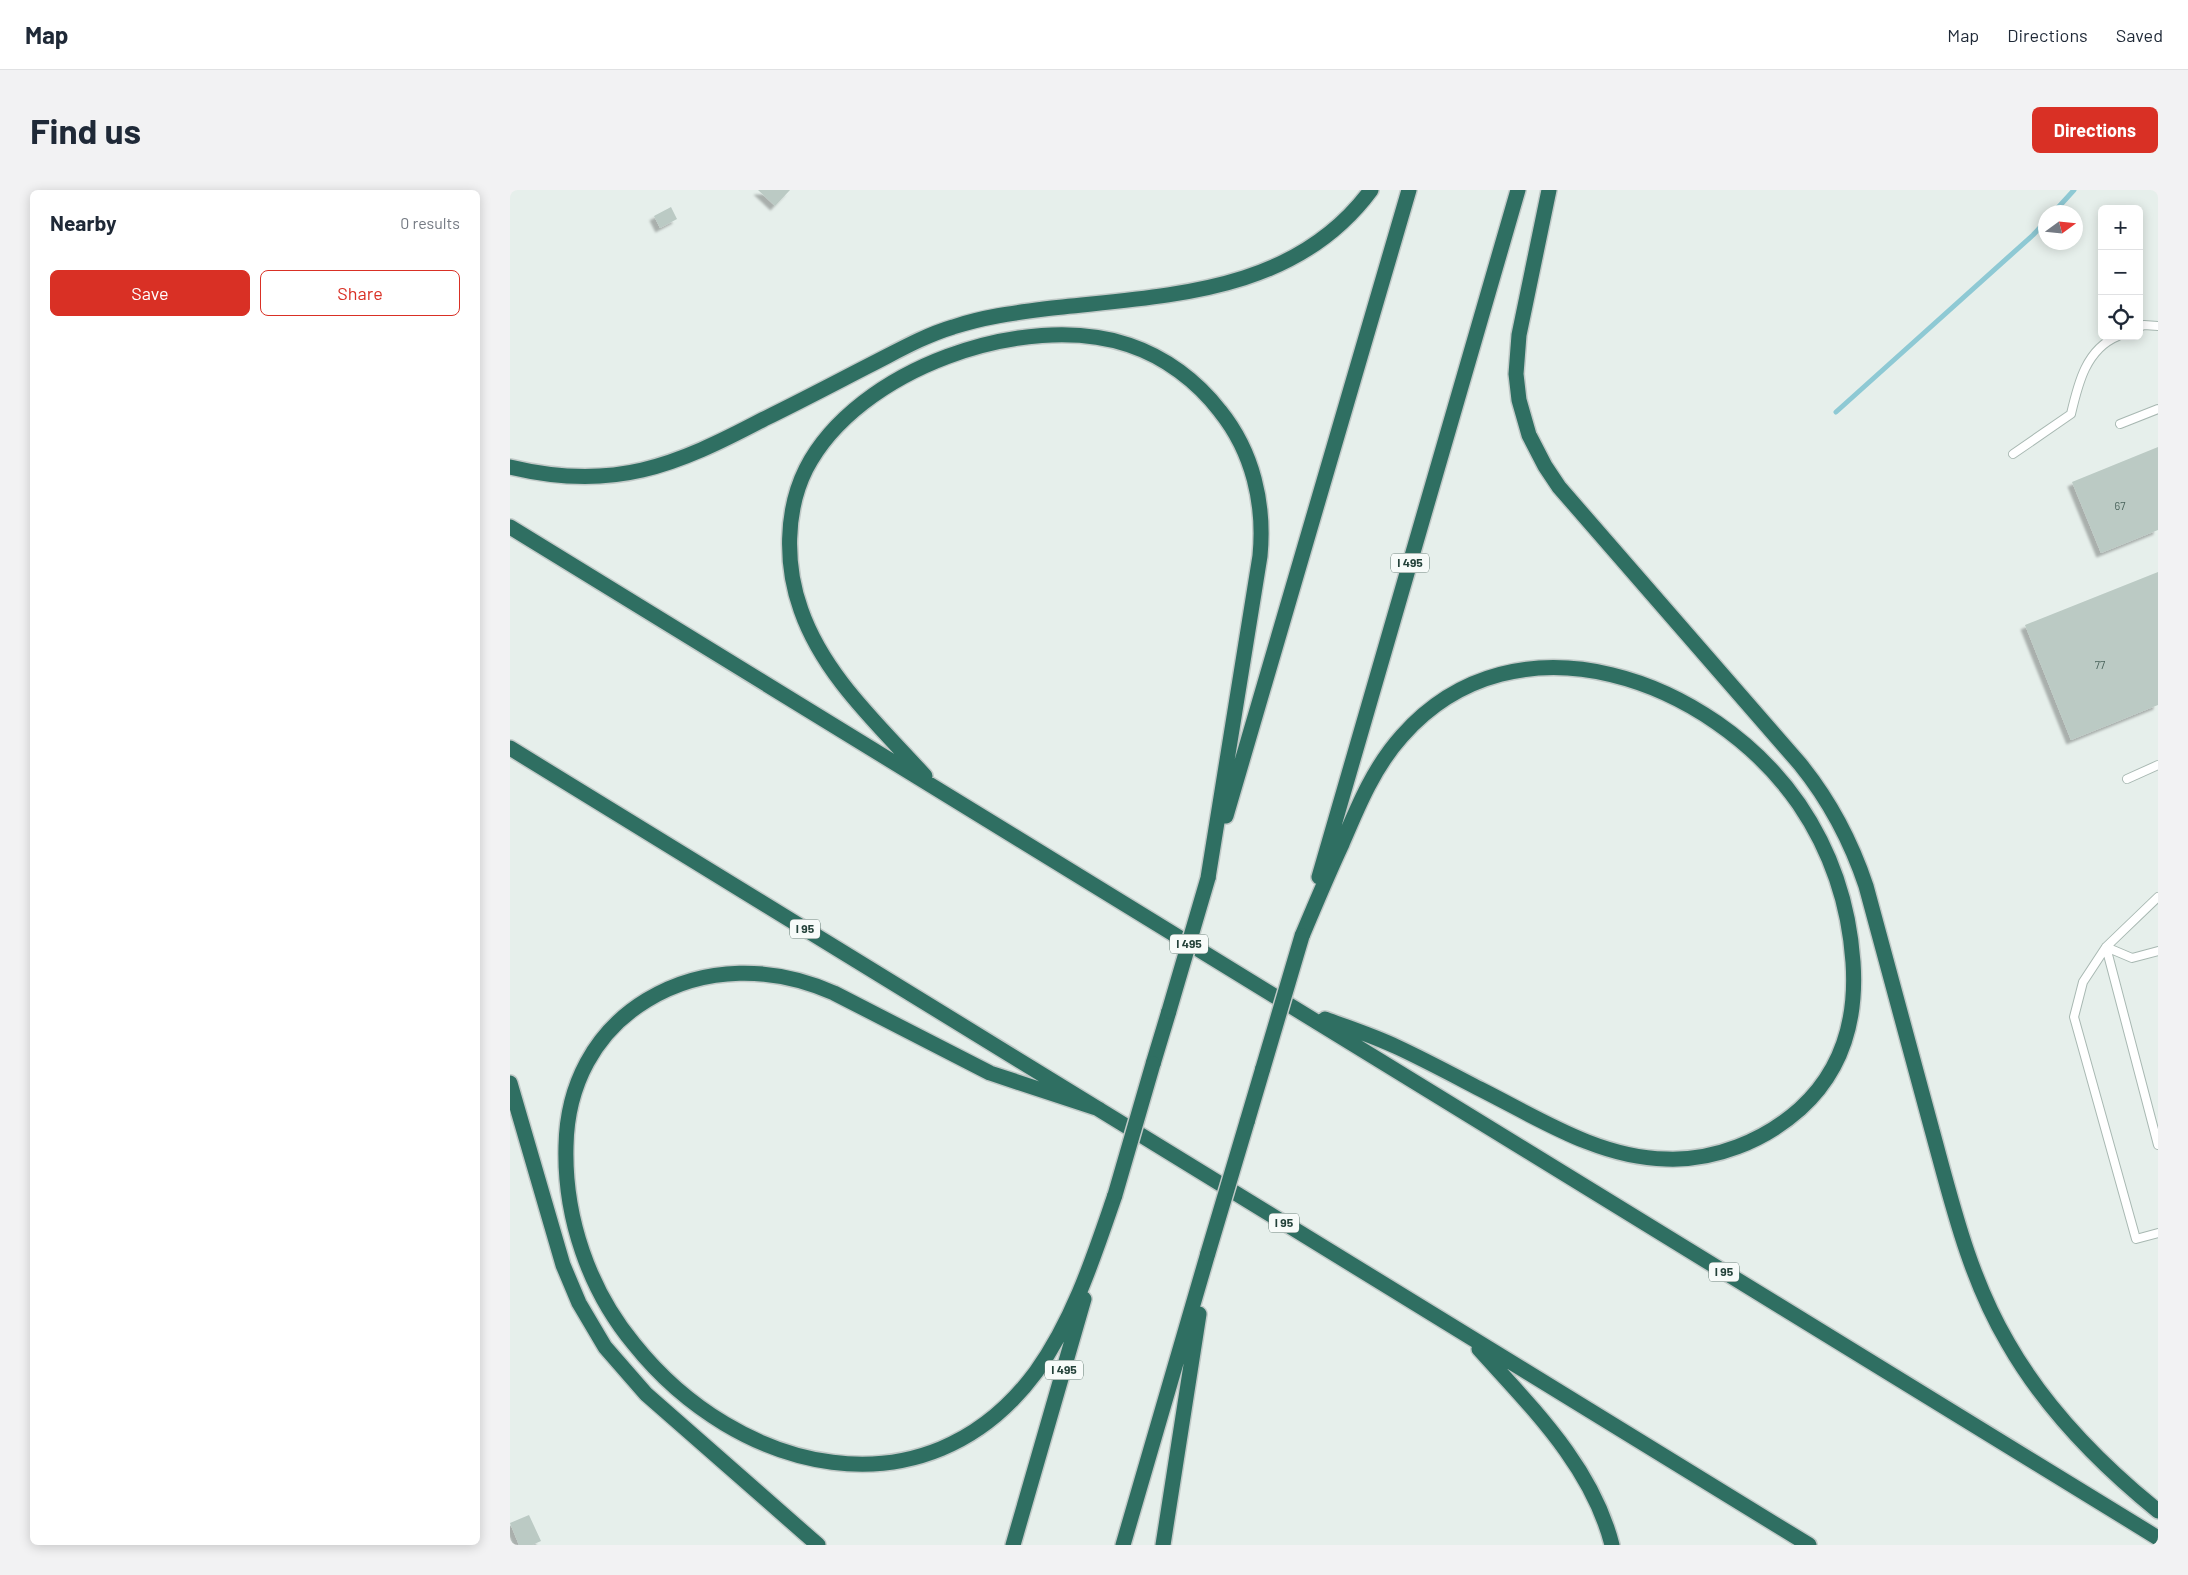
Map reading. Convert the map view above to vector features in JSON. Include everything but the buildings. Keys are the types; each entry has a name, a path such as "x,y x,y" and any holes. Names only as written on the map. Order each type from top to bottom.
{"highway":[{"path":"510,467 538,474 577,477 613,475 657,468 710,447 904,347 955,326 1004,314 1197,290 1245,279 1278,266 1314,245 1339,226 1371,190"},
{"name":"I 495","path":"1013,1545 1408,190"},
{"name":"I 495","path":"1123,1545 1518,190"},
{"path":"1549,190 1519,335 1516,361 1519,400 1534,445 1559,487 1800,764 1827,801 1850,843 1866,886 1959,1230 1985,1299 2016,1357 2055,1409 2099,1458 2158,1511"},
{"path":"936,788 842,682 824,657 805,621 793,582 790,544 793,509 802,479 821,445 852,413 901,378 944,357 994,342 1042,336 1094,337 1130,345 1170,365 1196,384 1211,400 1239,439 1254,475 1259,498 1262,522 1260,556 1208,878"},
{"name":"I 95","path":"510,527 2158,1538"},
{"path":"1290,1005 1394,1046 1596,1145 1628,1155 1669,1160 1700,1157 1734,1148 1767,1133 1791,1117 1812,1097 1831,1072 1847,1038 1853,1008 1852,952 1842,893 1820,839 1787,789 1747,745 1703,713 1653,688 1586,670 1537,667 1497,675 1476,682 1449,697 1412,726 1385,758 1367,787 1302,936"},
{"name":"I 95","path":"510,748 1809,1545"},
{"path":"1099,1110 990,1073 816,985 775,974 749,972 723,974 688,982 651,998 618,1021 596,1046 579,1077 568,1120 566,1166 570,1202 586,1261 610,1311 634,1346 676,1388 716,1418 772,1446 828,1461 864,1465 908,1460 948,1447 977,1430 1016,1395 1045,1357 1072,1308 1115,1195"},
{"path":"510,1083 562,1266 579,1303 606,1347 646,1394 818,1545"},
{"path":"1163,1545 1208,1253"},
{"path":"1468,1336 1540,1416 1574,1461 1599,1506 1612,1545"}],"lane":[{"path":"2143,325 2158,326"},
{"path":"2013,454 2071,414 2079,383 2091,358 2109,340"},
{"path":"2120,424 2158,409"},
{"path":"2127,779 2158,765"},
{"path":"2158,897 2106,947 2084,982 2074,1017 2136,1239 2158,1233"},
{"path":"2106,947 2132,958 2158,951"},
{"path":"2106,947 2158,1145"}],"waterway":[{"path":"2060,205 2074,190"},
{"path":"1836,412 2038,230"}]}
